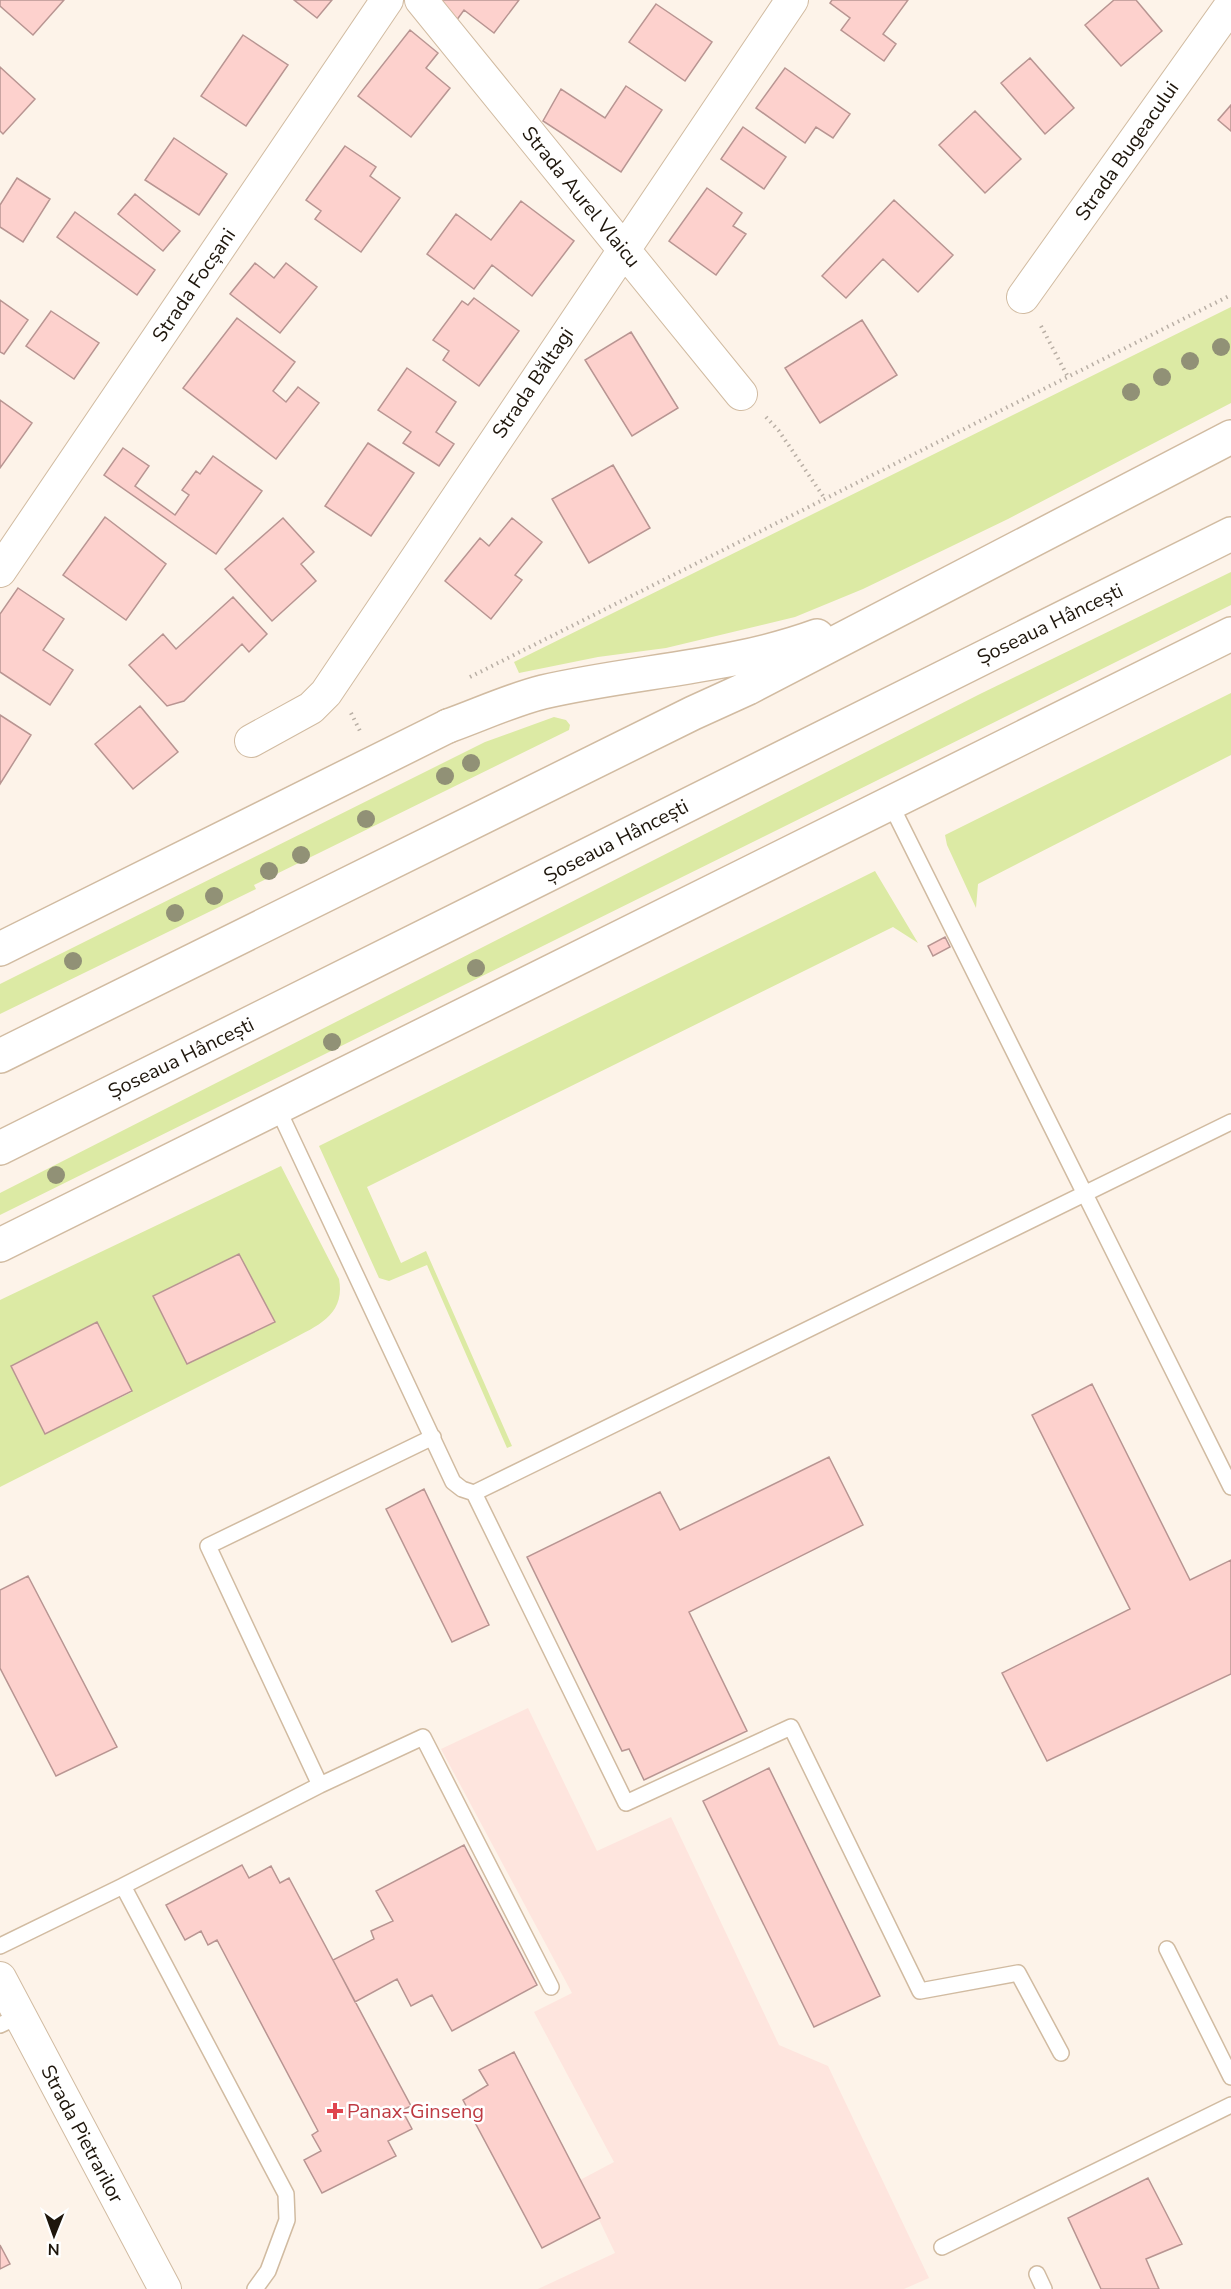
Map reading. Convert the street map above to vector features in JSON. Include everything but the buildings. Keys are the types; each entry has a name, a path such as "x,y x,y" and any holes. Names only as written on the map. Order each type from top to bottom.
{"main road":[{"path":"0,1056 748,688 1231,437"},
{"name":"Șoseaua Hâncești","path":"0,1148 1231,534"},
{"path":"0,949 448,726 541,693 622,676 706,666 802,641 921,598"},
{"path":"0,1245 1231,634"}],"street":[{"name":"Strada Focșani","path":"0,570 387,0"},
{"name":"Strada Aurel Vlaicu","path":"420,0 741,394"},
{"name":"Strada Băltagi","path":"251,741 311,708 326,693 792,0"},
{"name":"Strada Bugeacului","path":"1023,297 1231,5"},
{"name":"Strada Pietrarilor","path":"0,1978 10,2021 165,2289"}],"lane":[{"path":"890,803 1231,1487"},
{"path":"277,1107 453,1482 462,1489 474,1493 1231,1122"},
{"path":"320,1785 208,1546 433,1437"},
{"path":"474,1493 626,1803 791,1727 920,1991 1018,1973 1061,2054"},
{"path":"0,1946 320,1785 423,1737 550,1987"},
{"path":"123,1886 286,2194 287,2220 268,2271 255,2289"},
{"path":"1167,1949 1231,2077"},
{"path":"942,2247 1231,2105"},
{"path":"1037,2274 1044,2289"}],"path":[{"path":"537,645 1231,295"},
{"path":"1023,297 1043,328 1068,377"},
{"path":"741,394 779,431 825,499"}],"shaded area":[{"path":"528,1708 597,1851 671,1817 779,2045 828,2066 929,2278 904,2289 538,2289 615,2253 580,2180 614,2162 534,2012 572,1993 441,1749"}],"green space":[{"path":"1231,307 1231,403 1008,519 863,589 795,617 666,648 598,657 519,673 514,662"},
{"path":"1231,572 1231,605 0,1215 0,1193 980,694"},
{"path":"1231,693 1231,755 978,884 976,908 947,845 945,835"},
{"path":"554,717 566,720 570,725 569,730 254,885 256,889 0,1014 0,984 485,742"},
{"path":"875,871 918,943 893,927 367,1187 401,1263 426,1251 512,1446 507,1448 427,1265 389,1281 379,1278 319,1146"},
{"path":"281,1166 339,1279 340,1292 333,1312 308,1331 0,1487 0,1300","holes":["239,1254 275,1322 154,1296","97,1323 132,1392 45,1434 11,1366"]}],"place":[{"name":"Panax-Ginseng","path":"335,2111"}]}
